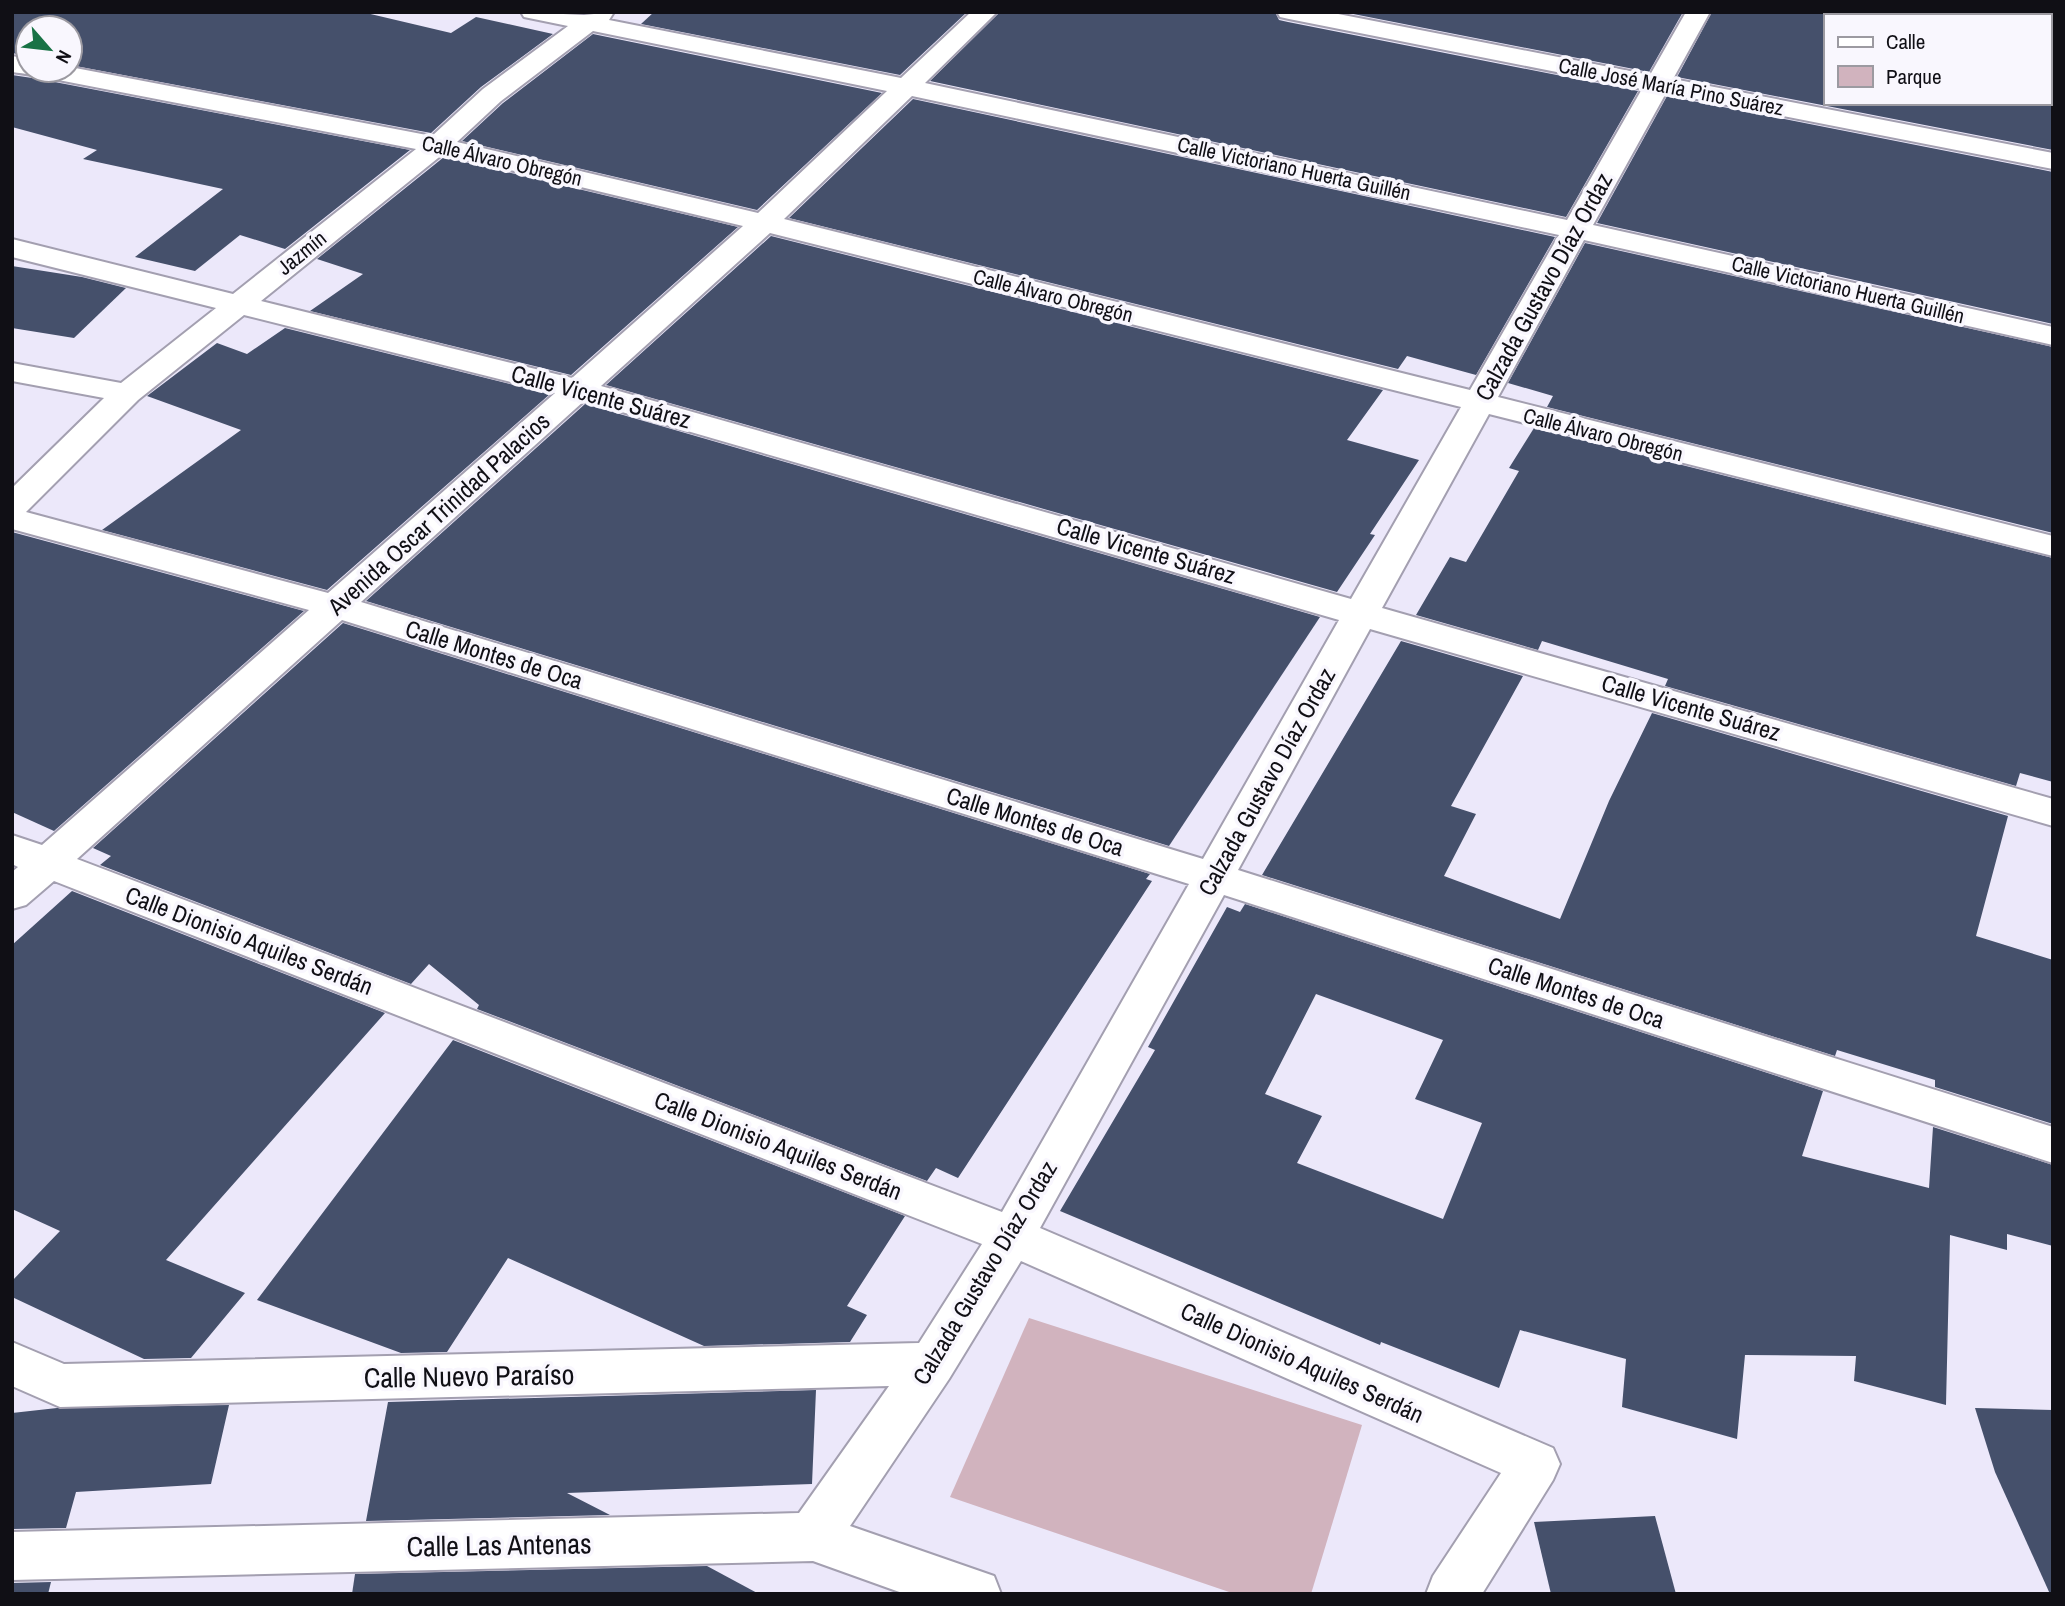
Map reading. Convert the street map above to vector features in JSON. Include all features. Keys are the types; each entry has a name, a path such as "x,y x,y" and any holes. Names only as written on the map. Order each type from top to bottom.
{"street":[{"name":"Calle Victoriano Huerta Guillén","path":"533,12 595,18 2053,336"},
{"name":"Avenida Oscar Trinidad Palacios","path":"12,895 30,856 336,606 764,223 985,12"},
{"name":"Calle José María Pino Suárez","path":"1289,12 2053,161"},
{"name":"Calzada Gustavo Díaz Ordaz","path":"813,1537 932,1364 1012,1236 1698,12"},
{"name":"Jazmín","path":"12,507 127,393 438,145 492,95 595,18"},
{"name":"Calle Álvaro Obregón","path":"84,77 438,145 764,223 2053,546"},
{"name":"Calle Vicente Suárez","path":"12,248 236,306 578,389 2053,813"},
{"path":"12,372 127,393"},
{"name":"Calle Montes de Oca","path":"12,519 336,606 1214,877 2053,1145"},
{"name":"Calle Dionisio Aquiles Serdán","path":"30,856 1012,1236 1535,1464 1452,1594"},
{"name":"Calle Nuevo Paraíso","path":"12,1363 60,1386 932,1364"},
{"name":"Calle Las Antenas","path":"12,1556 813,1537 975,1594"}],"green space":[{"path":"1029,1318 1362,1425 1311,1594 1235,1594 950,1497"}],"building":[{"path":"12,12 362,12 451,33 476,17 553,34 481,87 431,133 84,68 84,14 14,14 12,53"},
{"path":"654,12 967,12 900,75 641,24"},
{"path":"1000,12 1275,12 1279,20 1288,22 1638,91 1566,217 930,81"},
{"path":"1343,12 1683,12 1649,72"},
{"path":"1712,12 1919,12 1928,14 1824,14 1824,105 2051,105 2053,38 2053,150 1677,77"},
{"path":"593,34 882,93 757,210 462,141 503,103"},
{"path":"12,75 14,84 65,84 410,150 285,249 240,235 195,271 135,257 223,189 83,159 97,150 12,127"},
{"path":"1667,96 2053,172 2053,324 1597,223"},
{"path":"913,99 1555,237 1476,375 1407,356 1398,369 789,218"},
{"path":"444,157 738,227 571,375 310,311 363,274 317,259"},
{"path":"771,236 1383,390 1347,440 1419,460 1370,534 1375,535 1337,592 606,385"},
{"path":"1585,243 2053,347 2053,533 1547,407 1553,396 1508,383"},
{"path":"12,266 82,277 126,288 74,338 12,328"},
{"path":"285,328 550,394 327,590 102,530 241,430 147,396 217,343 247,354"},
{"path":"585,404 1320,617 1169,846 366,601"},
{"path":"1534,428 2053,558 2053,782 2020,773 2016,786 1665,686 1668,679 1542,641 1538,650 1416,615 1450,557 1466,562 1519,471 1509,468"},
{"path":"12,532 304,611 54,831 12,812"},
{"path":"343,623 1150,874 1146,879 1152,881 958,1178 936,1168 927,1181 477,1009 479,1005 429,964 411,984 100,865 111,856 93,848"},
{"path":"1401,641 1523,676 1451,806 1476,814 1444,876 1560,919 1609,801 1652,713 2008,816 1976,936 2053,960 2053,1124 1935,1087 1935,1080 1837,1050 1835,1056 1262,875"},
{"path":"72,891 385,1013 166,1260 245,1293 191,1358 144,1359 12,1297 12,1281 60,1231 12,1209 12,945"},
{"path":"1245,904 1823,1091 1802,1156 1929,1188 1933,1127 2053,1165 2053,1246 2007,1234 2007,1250 1950,1235 1946,1405 1854,1381 1856,1356 1745,1355 1737,1439 1622,1407 1626,1359 1520,1330 1499,1388 1381,1342 1380,1345 1060,1211 1155,1050 1148,1047 1227,907 1240,912","holes":["1316,994 1443,1040 1415,1099 1482,1123 1443,1219 1297,1163 1322,1116 1265,1094"]},
{"path":"453,1040 905,1216 847,1306 867,1315 850,1342 704,1346 508,1258 447,1352 401,1353 257,1300"},
{"path":"816,1390 812,1484 567,1493 610,1515 366,1521 388,1402"},
{"path":"229,1405 211,1484 76,1492 66,1528 12,1529 12,1413 57,1408"},
{"path":"1975,1408 2053,1410 2053,1594 2050,1594 1995,1472"},
{"path":"1655,1516 1676,1594 1551,1594 1534,1522"},
{"path":"707,1566 759,1594 352,1594 355,1574"},
{"path":"51,1582 48,1594 12,1594 12,1583"}]}
